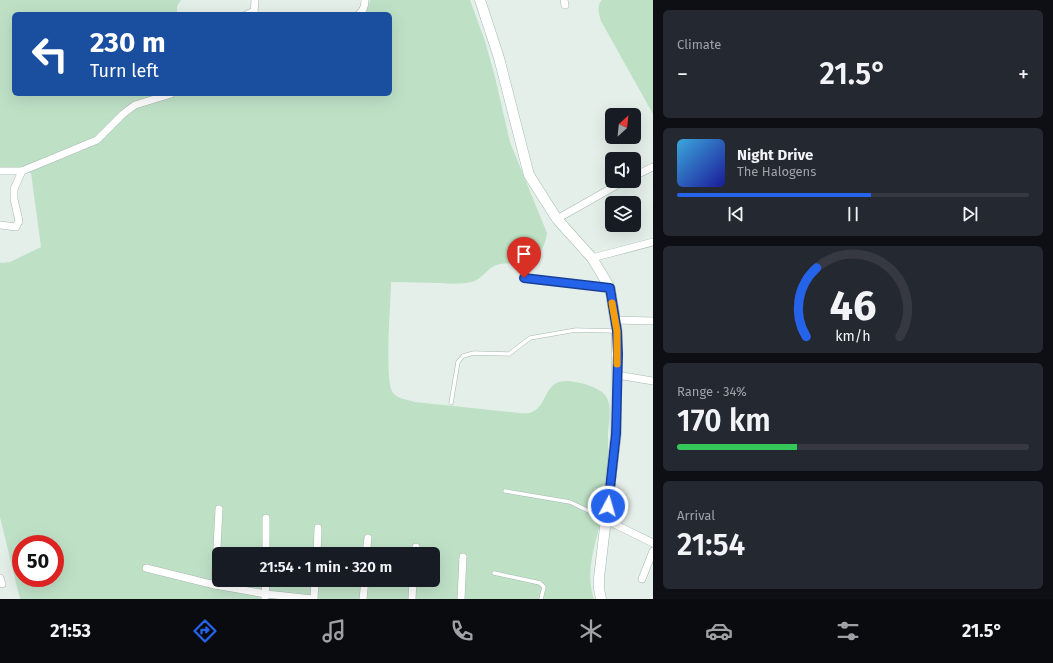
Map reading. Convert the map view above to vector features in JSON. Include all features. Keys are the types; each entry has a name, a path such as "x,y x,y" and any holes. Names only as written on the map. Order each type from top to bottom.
{"main road":[{"path":"480,0 499,58 529,175 557,219 592,258 610,288 617,331 616,434 599,578 601,599"}],"street":[{"path":"254,12 255,0"},
{"path":"362,12 365,0"},
{"path":"0,171 22,171 97,140 123,114 135,105 164,96"},
{"path":"641,173 653,167"},
{"path":"0,225 16,226 19,221 14,199 14,189 22,171"},
{"path":"557,219 612,188"},
{"path":"592,258 653,242"},
{"path":"616,320 653,321"},
{"path":"617,375 653,381"},
{"path":"217,547 219,509"},
{"path":"266,518 266,547"},
{"path":"606,520 653,543"},
{"path":"317,547 318,528"},
{"path":"367,547 368,538"},
{"path":"642,579 653,551"},
{"path":"461,599 463,557"},
{"path":"146,568 212,584"},
{"path":"223,587 265,597 314,599 315,587"},
{"path":"265,597 266,587"},
{"path":"363,599 364,587"},
{"path":"412,599 413,587"}],"lane":[{"path":"524,278 610,288"},
{"path":"451,403 458,362 463,356 474,353 509,354 530,338 576,330 617,331"},
{"path":"504,491 570,502 606,520"},
{"path":"494,573 540,583 544,587 541,599"}],"green space":[{"path":"0,0 181,0 177,6 177,12 12,12 12,96 392,96 392,12 363,12 369,4 370,0 470,0 485,41 510,142 547,233 546,239 542,249 530,260 518,263 496,265 472,282 453,284 391,282 388,358 390,386 393,393 398,397 415,402 525,413 531,413 537,409 550,389 559,382 571,381 582,383 595,388 604,394 609,402 610,411 608,434 608,478 605,505 594,546 590,572 594,599 20,599 17,587 64,587 64,535 12,535 12,566 0,517 0,262 10,262 41,247 31,173 0,170"},
{"path":"602,0 653,0 653,114 601,21 599,5"}],"slow traffic":[{"path":"612,303 617,331 617,364"}],"route":[{"path":"524,278 610,288 616,320 618,354 616,434 608,506"}]}
